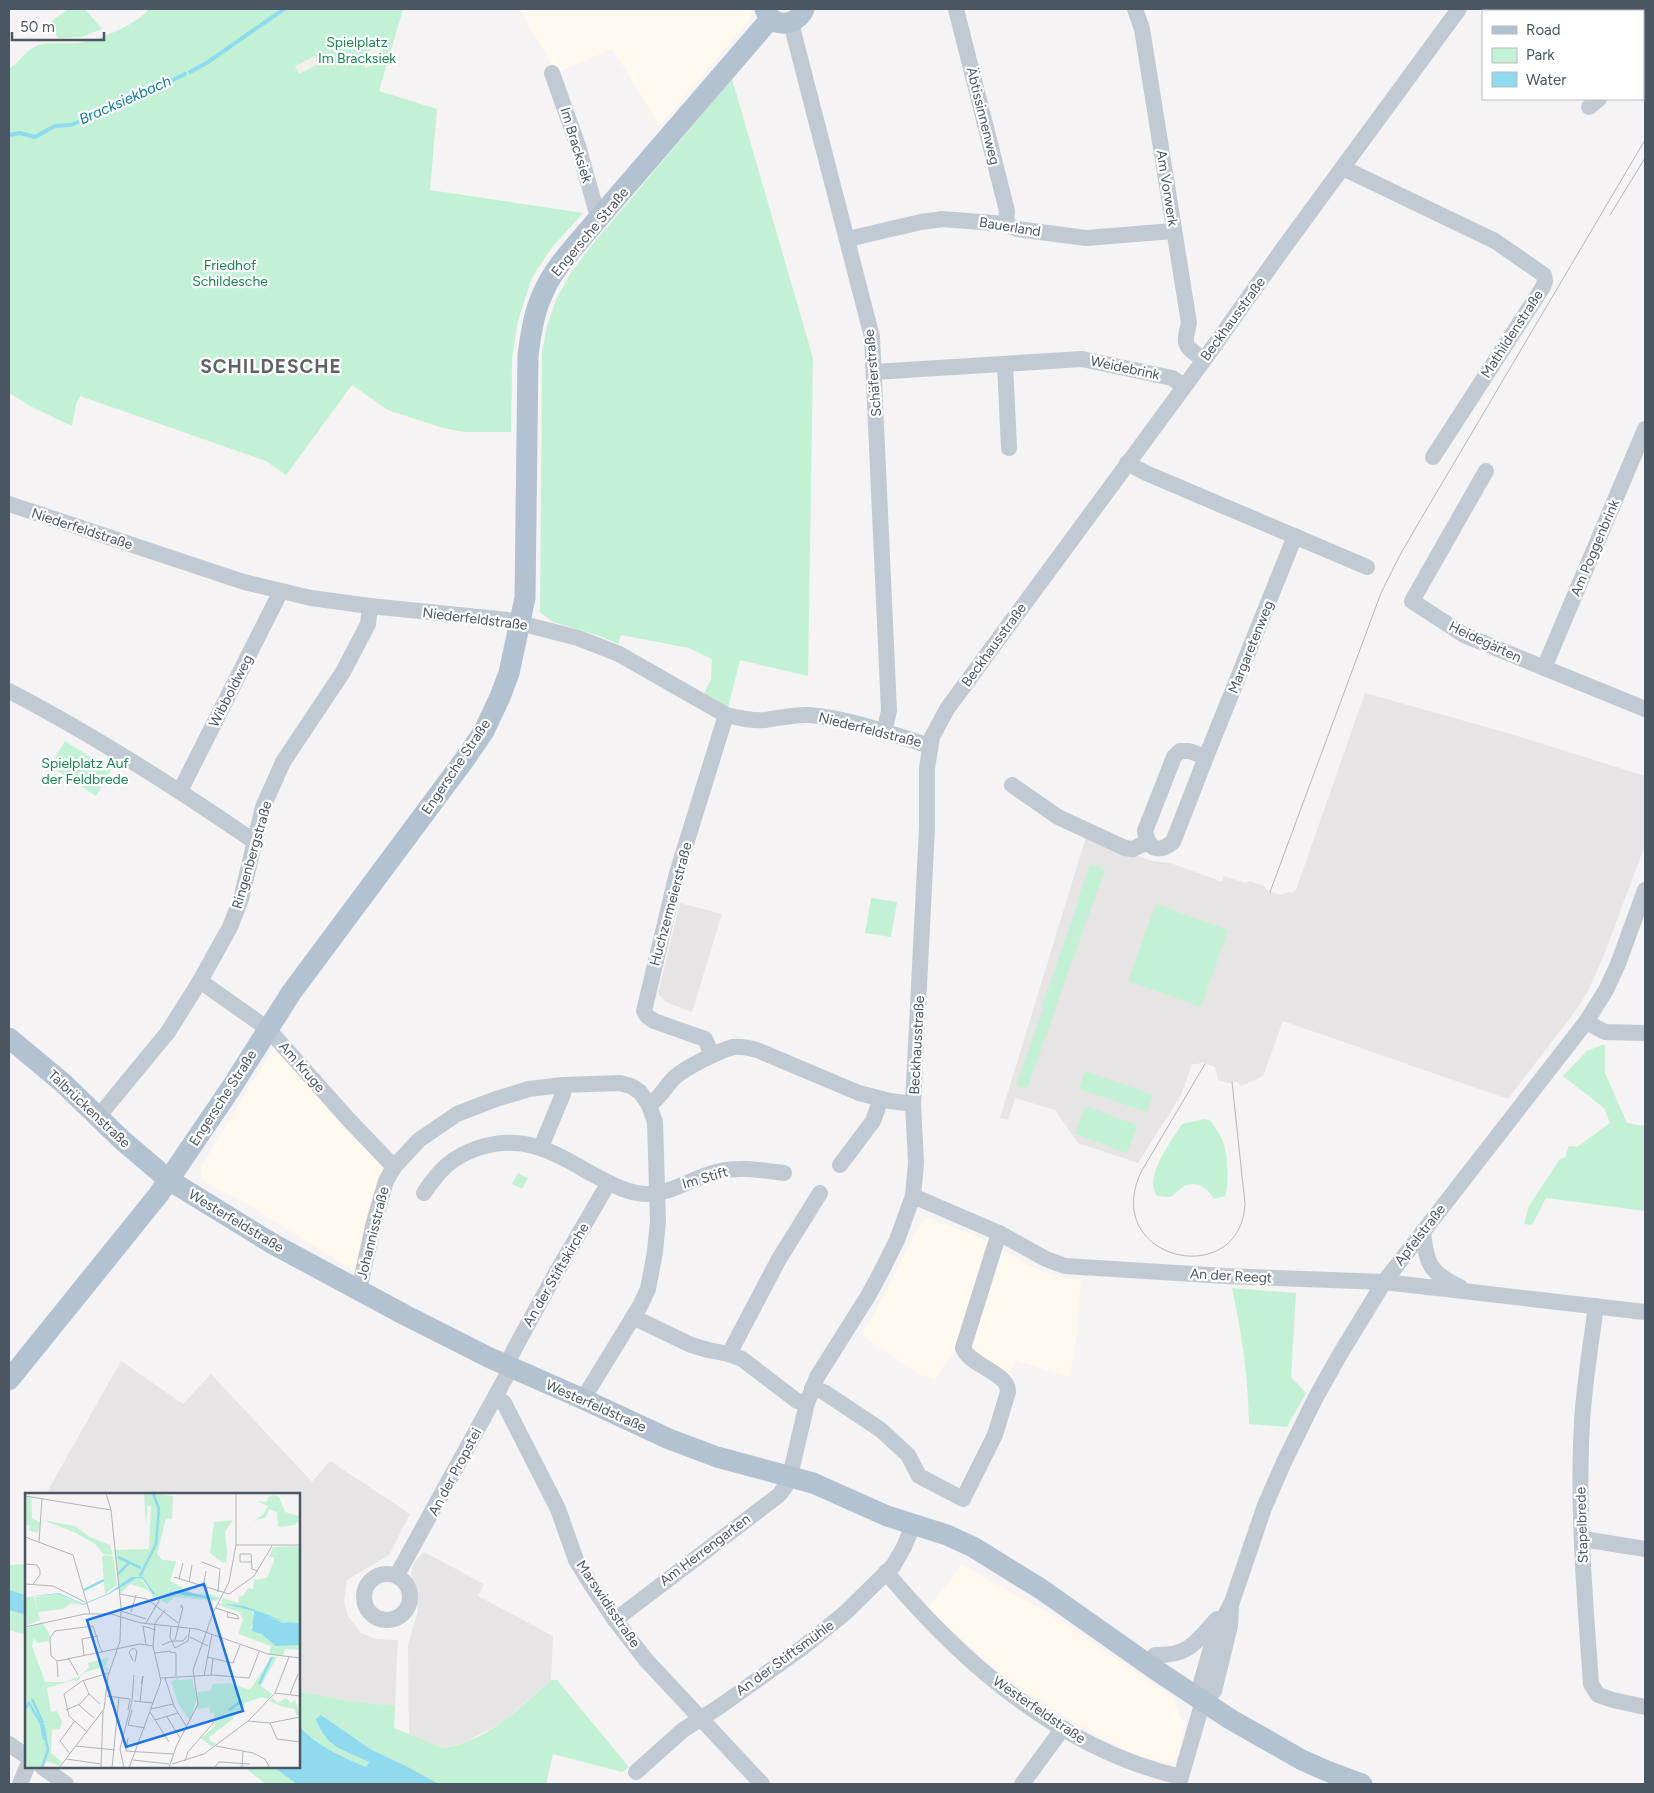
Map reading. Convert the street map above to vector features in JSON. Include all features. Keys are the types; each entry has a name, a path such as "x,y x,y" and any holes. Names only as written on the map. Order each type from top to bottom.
{"main road":[{"name":"Engersche Straße","path":"9,1380 141,1218 169,1180 291,994 484,731 509,673 525,598 528,355 533,321 544,291 562,261 783,15"},
{"name":"Talbrückenstraße","path":"9,1038 63,1083 147,1163 169,1180"},
{"name":"Westerfeldstraße","path":"169,1180 273,1244 508,1367 690,1448 750,1467 813,1483 887,1516 948,1536 973,1547 1000,1562 1206,1692 1367,1784"},
{"name":"Westerfeldstraße","path":"1042,1589 1155,1655 1206,1692 1230,1719 1302,1760 1362,1784"}],"street":[{"name":"Äbtissinnenweg","path":"956,9 1007,211 1006,224"},
{"name":"Am Vorwerk","path":"1135,9 1142,29 1189,323 1184,342 1187,347 1204,360"},
{"name":"Beckhausstraße","path":"790,1476 810,1396 823,1366 868,1296 881,1272 897,1240 913,1196 916,1163 913,1104 927,828 927,768 930,746 937,727 947,709 1459,9"},
{"name":"Schäferstraße","path":"783,15 848,239 872,337 889,711 884,732"},
{"name":"Im Bracksiek","path":"552,73 578,146 596,210 602,215"},
{"name":"Mathildenstraße","path":"1343,168 1495,241 1544,275 1543,287 1433,457"},
{"name":"Bauerland","path":"848,239 942,219 1006,224 1017,229 1086,238 1173,231"},
{"name":"Weidebrink","path":"874,372 1082,358 1172,378 1184,386"},
{"path":"1005,364 1009,448"},
{"name":"Am Poggenbrink","path":"1544,668 1645,429"},
{"path":"1127,463 1146,473 1367,567"},
{"name":"Heidegärten","path":"1486,471 1412,601 1464,635 1645,709"},
{"name":"Niederfeldstraße","path":"9,504 244,582 282,591 312,598 370,606 508,620 578,638 619,654 726,715 744,719 764,720 784,716 811,715 884,732 930,746"},
{"name":"Margaretenweg","path":"1012,785 1058,817 1125,848 1133,849 1147,842 1150,846 1157,849 1166,847 1173,842 1295,536"},
{"name":"Wibboldweg","path":"180,791 282,591"},
{"name":"Ringenbergstraße","path":"98,1117 168,1032 200,981 230,926 241,899 262,807 283,762 343,672 368,624 370,606"},
{"path":"9,691 66,721 180,791 255,842"},
{"name":"Huchzermeierstraße","path":"712,1056 705,1039 654,1020 647,1016 644,1011 677,873 726,715"},
{"path":"1147,842 1145,831 1174,757 1180,751 1189,751 1206,758"},
{"name":"Apfelstraße","path":"1206,1692 1214,1634 1232,1602 1264,1508 1316,1397 1384,1282 1586,1022 1606,990 1618,964 1645,890"},
{"name":"Am Kruge","path":"200,981 268,1029 394,1167"},
{"path":"1586,1022 1605,1032 1645,1033"},
{"path":"649,1105 656,1100 676,1076 712,1056 733,1047 749,1048 858,1093 880,1099 913,1104"},
{"name":"Johannisstraße","path":"359,1290 374,1222 386,1181 394,1167 419,1140 457,1114 529,1089 562,1085 620,1083 631,1086 640,1092 649,1105 655,1122 658,1221 655,1252 648,1289 583,1399"},
{"path":"540,1147 563,1094 562,1085"},
{"path":"840,1165 873,1121 880,1099"},
{"path":"424,1192 436,1174 468,1151 500,1143 521,1142 540,1147 608,1184 647,1194 657,1193"},
{"name":"Im Stift","path":"657,1193 717,1172 742,1168 784,1173"},
{"name":"An der Stiftskirche","path":"508,1367 510,1358 552,1281 608,1184"},
{"path":"729,1354 779,1259 820,1193"},
{"name":"An der Reegt","path":"913,1196 999,1233 1046,1260 1065,1266 1220,1276 1384,1282 1645,1312"},
{"name":"An der Reegt","path":"1423,1231 1429,1264 1434,1271 1442,1278 1472,1292"},
{"path":"633,1317 700,1348 729,1354 753,1366 797,1401 824,1392 881,1430 908,1455 920,1476 963,1499 995,1435 1008,1392 1008,1387 1004,1381 970,1358 964,1348 999,1233"},
{"name":"Stapelbrede","path":"1596,1306 1582,1421 1580,1473 1591,1684 1598,1695 1645,1707"},
{"name":"An der Propstei","path":"397,1575 507,1376 508,1367"},
{"name":"Marswidisstraße","path":"496,1396 504,1403 558,1508 576,1560 615,1620 646,1660 762,1784"},
{"name":"Am Herrengarten","path":"615,1620 779,1495 785,1488 790,1476"},
{"name":"An der Stiftsmühle","path":"636,1772 700,1717 718,1707 818,1636 845,1613 898,1558 913,1525"},
{"path":"1583,1539 1645,1550"},
{"name":"Westerfeldstraße","path":"886,1572 919,1609 990,1677 1029,1707 1101,1749 1180,1780 1206,1692"},
{"path":"1155,1655 1177,1654 1186,1650 1200,1638 1232,1602"},
{"path":"1022,1784 1063,1728"},
{"path":"9,1744 25,1755"},
{"path":"20,1784 27,1768"},
{"path":"43,1768 66,1784"}],"shaded area":[{"path":"520,9 752,9 747,24 660,126 612,49 556,73"},
{"path":"1365,693 1511,734 1645,776 1645,845 1604,955 1587,993 1576,1010 1508,1099 1283,1021 1263,1076 1241,1086 1237,1082 1227,1083 1218,1080 1215,1067 1202,1062 1192,1064 1181,1095 1138,1163 1078,1143 1055,1110 1015,1098 1008,1120 1000,1118 1086,837 1152,861 1170,863 1222,882 1224,876 1245,883 1250,881 1280,895 1292,893 1296,890"},
{"path":"680,903 722,914 692,1012 666,1002 658,993"},
{"path":"273,1048 388,1165 357,1273 236,1197 217,1190 202,1177 201,1167"},
{"path":"930,1218 987,1241 1030,1266 1047,1273 1062,1278 1081,1279 1076,1339 1070,1377 1015,1360 1008,1378 958,1345 936,1380 916,1373 861,1334 873,1316 922,1221"},
{"path":"121,1361 183,1404 211,1374 312,1482 330,1461 410,1514 389,1555 347,1580 344,1601 348,1616 361,1633 376,1639 398,1640 395,1706 338,1699 300,1691 300,1493 47,1493"},
{"path":"424,1552 484,1584 478,1596 553,1636 551,1680 504,1721 466,1742 444,1748 409,1734 408,1644 418,1611 411,1573 414,1562"},
{"path":"962,1565 1050,1614 1172,1696 1181,1719 1186,1722 1178,1755 1175,1759 1171,1762 1163,1762 1135,1755 1069,1720 1005,1677 927,1609"}],"green space":[{"path":"68,9 85,9 102,29 81,37 58,38 48,24"},
{"name":"Friedhof Schildesche","path":"149,9 403,9 379,91 437,109 430,190 583,213 554,245 531,280 518,321 512,358 511,432 464,432 443,428 388,410 352,385 286,475 266,461 80,396 76,404 72,426 32,407 9,393 9,69 34,47 43,44 77,43 95,39 136,21"},
{"path":"732,79 813,358 808,676 740,660 728,708 703,695 711,680 712,659 689,648 621,635 618,644 600,636 553,622 540,612 542,353 547,326 556,300 570,274 592,245"},
{"name":"Spielplatz Auf der Feldbrede","path":"65,741 111,770 96,796 50,766"},
{"path":"1090,864 1105,869 1027,1089 1016,1085 1044,1007 1042,1006"},
{"path":"871,898 897,902 891,937 865,933"},
{"path":"1156,904 1228,930 1201,1007 1128,981"},
{"path":"1605,1045 1605,1073 1627,1123 1645,1126 1645,1211 1546,1198 1532,1225 1524,1224 1529,1206 1560,1159 1565,1157 1569,1146 1577,1147 1610,1123 1604,1108 1563,1076 1587,1051"},
{"path":"1085,1071 1153,1095 1147,1112 1079,1089"},
{"path":"1085,1106 1137,1125 1127,1153 1075,1134"},
{"path":"1205,1119 1211,1121 1222,1139 1225,1150 1227,1178 1225,1196 1214,1199 1209,1191 1202,1186 1189,1184 1171,1197 1157,1196 1154,1188 1154,1179 1160,1159 1166,1149 1182,1124"},
{"path":"518,1173 528,1178 522,1189 512,1184"},
{"path":"1232,1288 1296,1293 1291,1377 1306,1393 1287,1427 1249,1424 1244,1355"},
{"path":"25,1564 25,1595 9,1590 9,1565"},
{"path":"9,1610 25,1615 25,1635 9,1630"},
{"path":"551,1680 557,1680 629,1767 622,1772 553,1754 546,1784 443,1784 435,1782 372,1750 321,1715 332,1744 369,1761 366,1767 322,1745 300,1727 300,1691 338,1699 395,1706 394,1728 444,1748 460,1744 489,1731 515,1712"},
{"path":"245,1768 274,1768 297,1784 266,1784"}],"sand":[{"path":"382,45 378,63 366,68 361,57 363,54"},
{"path":"315,56 318,64 299,74 295,66"}],"water":[{"path":"9,1590 25,1595 25,1615 9,1610"},
{"path":"321,1715 372,1750 435,1782 443,1784 297,1784 274,1768 300,1768 300,1727 314,1740 339,1755 366,1767 369,1762 337,1747 325,1737 316,1719"}],"waterway":[{"name":"Bracksiekbach","path":"190,72 208,62 284,9"},
{"name":"Bracksiekbach","path":"9,135 20,133 35,137 55,126 71,125 143,95 185,74"}],"tram line":[{"path":"1270,892 1381,593 1415,529 1645,140"},
{"path":"1610,215 1645,158"},
{"path":"1205,1064 1141,1172 1133,1202 1139,1226 1155,1244 1176,1254 1199,1256 1221,1248 1237,1232 1245,1204 1232,1082"}],"district":[{"name":"SCHILDESCHE","path":"271,366"}],"park label":[{"name":"Spielplatz Im Bracksiek","path":"357,50"}]}
